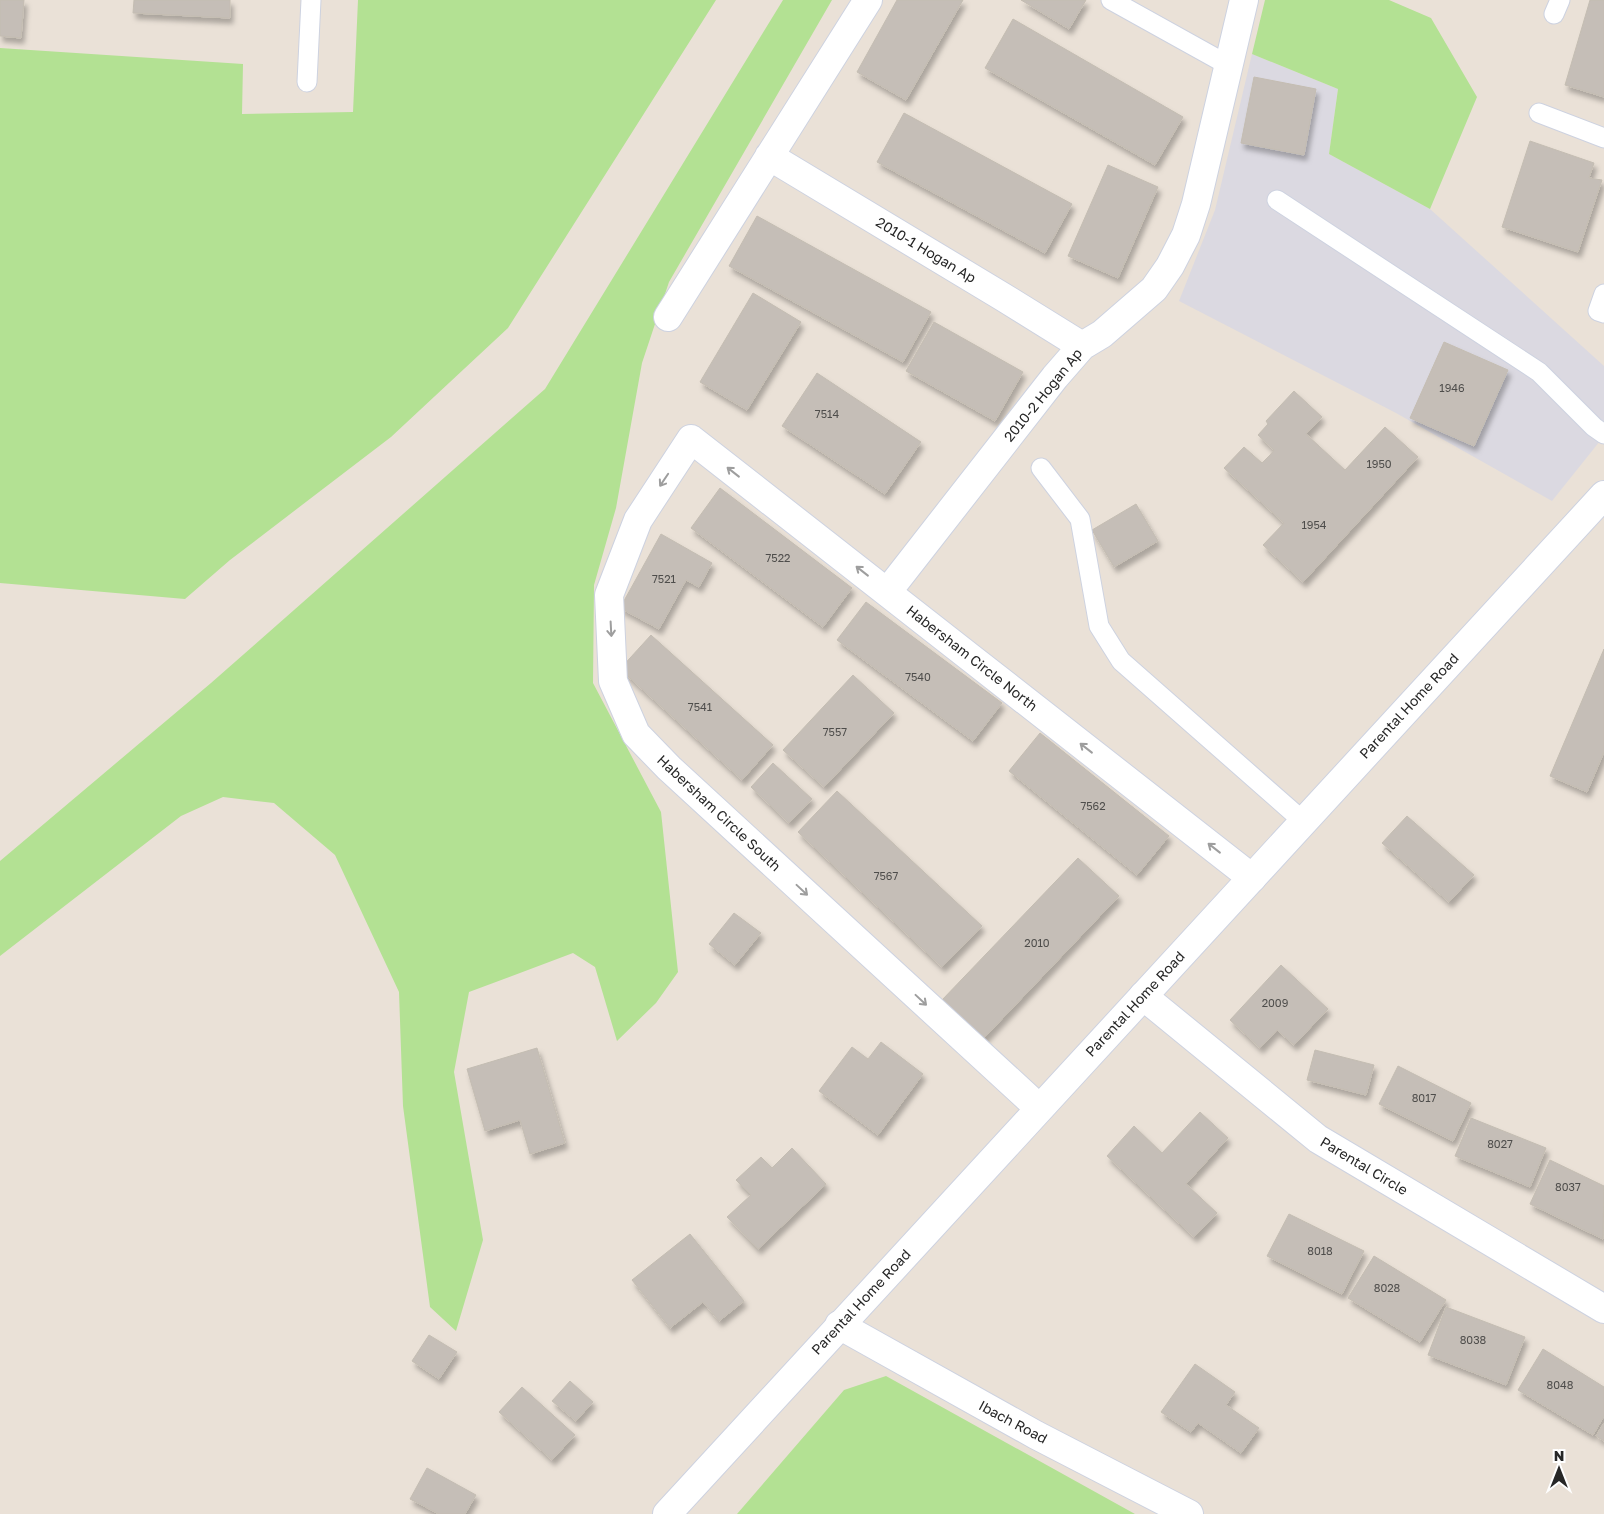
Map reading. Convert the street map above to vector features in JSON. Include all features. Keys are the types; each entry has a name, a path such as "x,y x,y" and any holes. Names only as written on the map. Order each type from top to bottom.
{"street":[{"path":"668,317 868,0"},
{"name":"2010-2 Hogan Ap","path":"888,592 1082,346 1102,334 1154,289 1170,266 1186,235 1196,204 1244,0"},
{"name":"2010-1 Hogan Ap","path":"769,156 1082,346"},
{"name":"Habersham Circle North","path":"691,439 1252,878"},
{"name":"Habersham Circle South","path":"691,439 638,520 609,595 614,682 636,734 683,781 1039,1108"},
{"name":"Parental Home Road","path":"667,1514 1604,495"},
{"name":"Parental Circle","path":"1142,996 1318,1139 1604,1309"},
{"name":"Ibach Road","path":"839,1326 1036,1434 1188,1514"}],"lane":[{"path":"307,82 312,0"},
{"path":"1111,0 1228,65"},
{"path":"1539,113 1604,138"},
{"path":"1277,200 1539,372 1594,427 1604,434"},
{"path":"1604,294 1598,311 1604,313"},
{"path":"1041,468 1080,519 1098,626 1121,661 1304,822"}],"shaded area":[{"path":"1252,54 1338,89 1329,154 1430,209 1604,366 1604,436 1552,501 1396,413 1179,301 1215,210"}],"green space":[{"path":"358,0 716,0 508,328 391,437 230,560 185,599 0,583 0,48 243,64 242,114 353,112"},
{"path":"783,0 832,0 669,282 642,363 616,508 594,585 593,683 661,812 678,972 656,1003 617,1041 595,967 573,953 469,992 454,1072 483,1240 456,1331 430,1307 403,1106 399,992 335,855 274,803 223,797 181,816 0,956 0,861 211,683 545,389"},
{"path":"1265,0 1389,0 1431,18 1477,97 1430,209 1329,154 1338,89 1252,54"},
{"path":"886,1376 1135,1514 737,1514 844,1390"}],"building":[{"path":"0,0 24,0 21,38 0,36"},
{"path":"134,0 230,0 230,18 133,13"},
{"path":"897,0 963,0 906,100 857,72"},
{"path":"1021,0 1086,0 1069,29"},
{"path":"1590,0 1604,0 1604,97 1565,85"},
{"path":"1013,19 1183,117 1155,165 985,68"},
{"path":"1254,77 1316,89 1304,155 1241,143"},
{"path":"904,113 1072,204 1045,253 877,162"},
{"path":"1530,141 1594,163 1589,178 1602,180 1578,252 1502,227"},
{"path":"1108,165 1158,187 1118,278 1068,256"},
{"path":"757,216 931,312 903,362 729,266"},
{"path":"753,293 801,322 747,410 700,382"},
{"path":"934,322 1023,372 995,421 906,371"},
{"path":"1444,342 1508,370 1474,446 1410,418"},
{"path":"817,373 921,442 885,494 782,426"},
{"path":"1294,391 1322,417 1306,434 1345,470 1385,427 1418,457 1303,582 1263,545 1284,523 1224,468 1244,447 1262,463 1270,455 1274,450 1258,435 1268,424 1266,421"},
{"path":"720,488 852,588 823,627 691,528"},
{"path":"1136,504 1158,541 1114,567 1092,530"},
{"path":"661,534 712,563 699,587 686,580 659,629 620,608"},
{"path":"866,602 1002,703 973,741 837,640"},
{"path":"651,635 773,745 742,780 620,669"},
{"path":"1604,649 1604,752 1587,792 1550,776"},
{"path":"853,675 894,713 824,787 783,750"},
{"path":"1040,733 1169,836 1137,875 1009,771"},
{"path":"773,763 812,799 789,823 751,787"},
{"path":"837,791 982,926 942,967 798,832"},
{"path":"1407,816 1474,875 1449,902 1382,843"},
{"path":"1078,858 1119,896 983,1039 942,1000"},
{"path":"734,913 761,933 735,965 709,944"},
{"path":"1281,965 1328,1009 1294,1045 1277,1030 1260,1048 1230,1020"},
{"path":"881,1042 923,1074 878,1135 819,1091 852,1047 868,1059"},
{"path":"537,1048 565,1143 530,1154 520,1120 485,1131 467,1069"},
{"path":"1315,1050 1374,1065 1366,1095 1307,1080"},
{"path":"1398,1066 1471,1103 1453,1141 1379,1104"},
{"path":"1200,1112 1228,1138 1186,1184 1217,1213 1194,1237 1107,1156 1134,1126 1162,1153"},
{"path":"1471,1118 1546,1148 1530,1187 1455,1156"},
{"path":"792,1148 826,1184 758,1249 727,1217 751,1195 736,1180 761,1157 772,1168"},
{"path":"1550,1160 1604,1186 1603,1239 1530,1204"},
{"path":"1289,1214 1364,1251 1342,1294 1267,1256"},
{"path":"690,1234 744,1301 719,1321 703,1302 670,1328 632,1280"},
{"path":"1374,1256 1446,1300 1420,1342 1348,1298"},
{"path":"1446,1307 1525,1337 1506,1385 1428,1355"},
{"path":"429,1335 457,1352 439,1379 412,1361"},
{"path":"1543,1349 1604,1387 1604,1416 1593,1435 1518,1390"},
{"path":"1195,1364 1235,1392 1226,1405 1259,1428 1241,1453 1198,1423 1191,1432 1161,1412"},
{"path":"570,1381 593,1402 576,1421 552,1401"},
{"path":"522,1387 575,1435 552,1460 499,1412"},
{"path":"1604,1423 1604,1441 1596,1436"},
{"path":"427,1468 476,1495 465,1514 439,1514 410,1499"}]}
